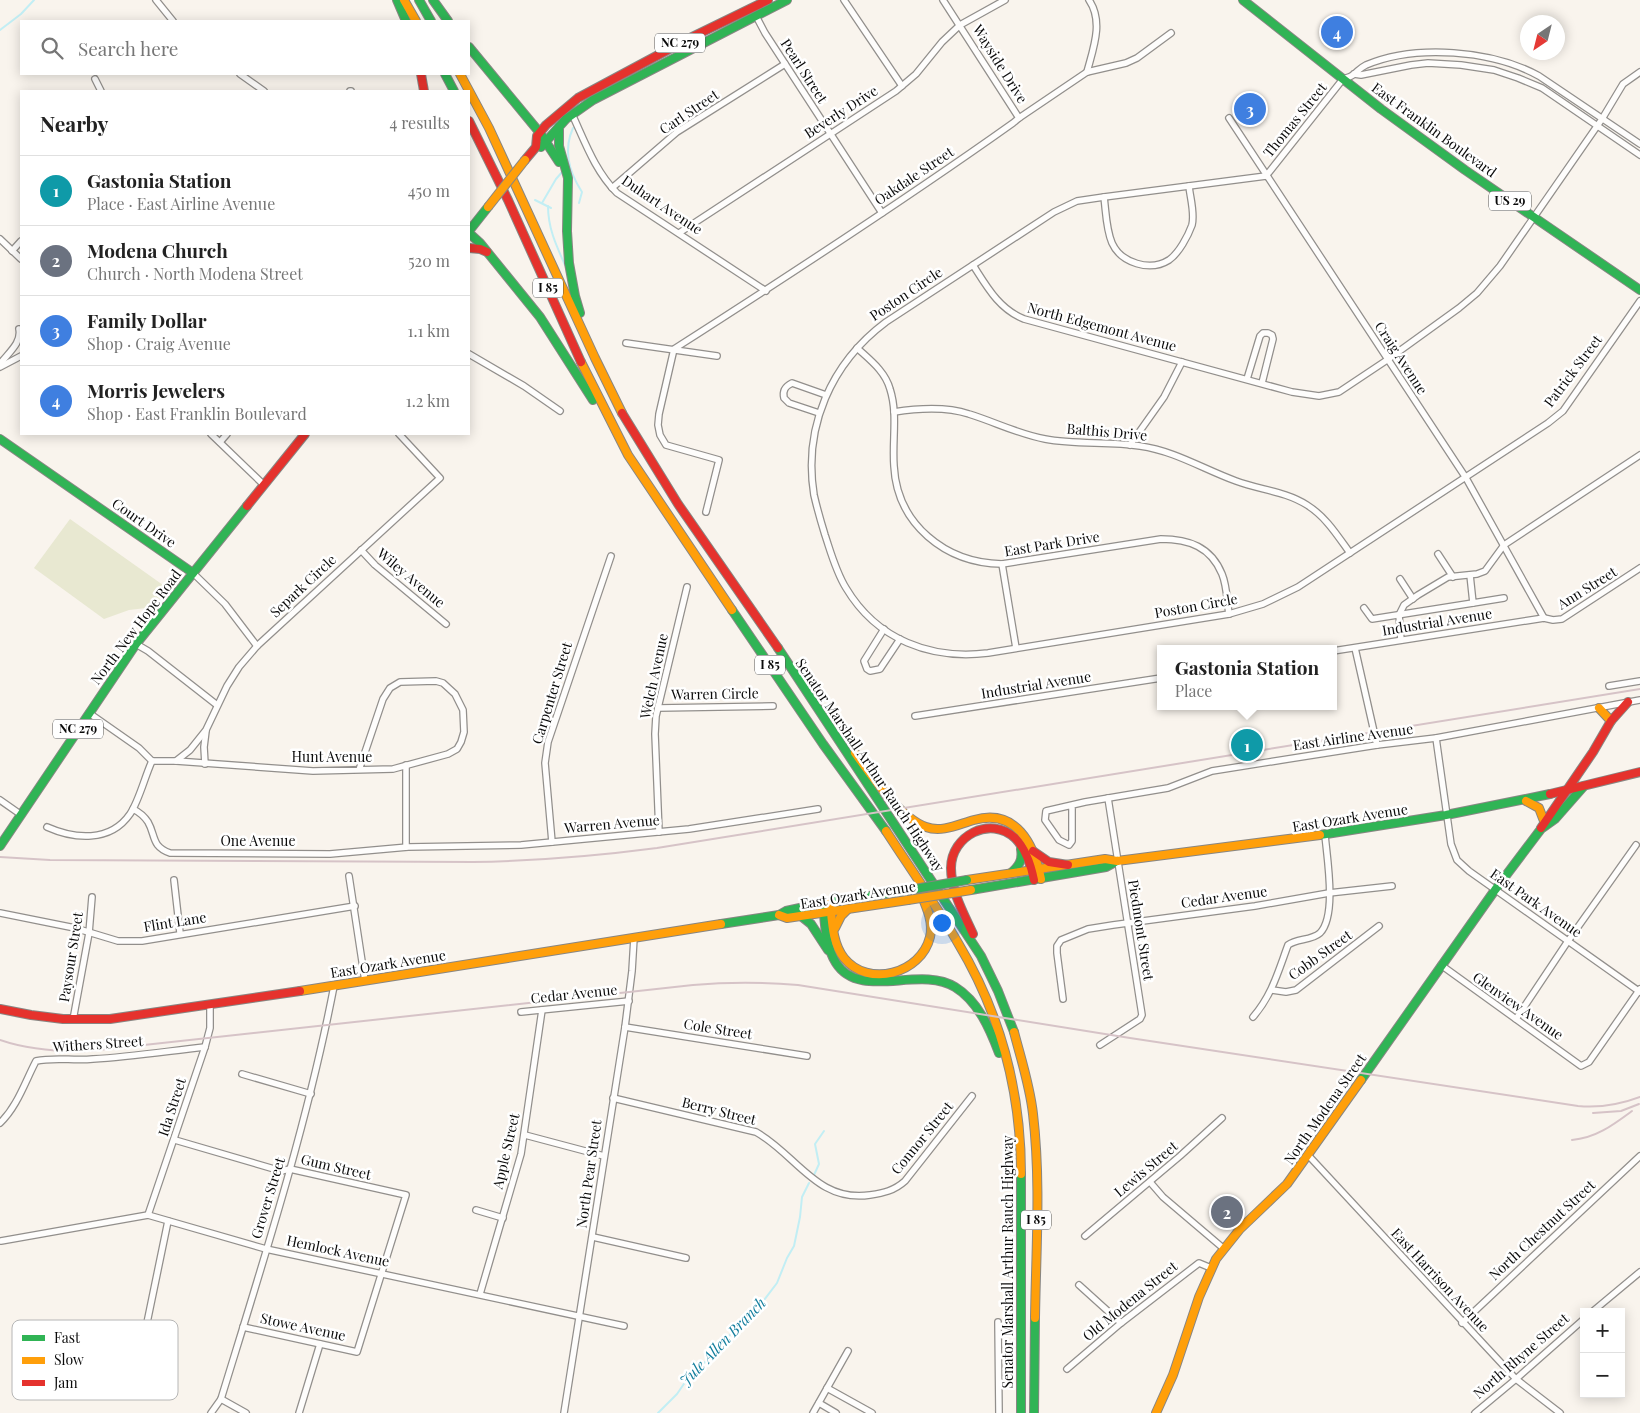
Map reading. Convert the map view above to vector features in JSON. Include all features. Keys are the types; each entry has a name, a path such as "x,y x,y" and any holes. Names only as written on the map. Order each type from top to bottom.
{"main road":[{"path":"397,0 406,20"},
{"path":"404,0 415,20"},
{"path":"419,0 430,20"},
{"path":"433,0 447,20"},
{"name":"NC 279","path":"470,231 536,147 536,140 552,119 578,98 690,38 768,0"},
{"path":"536,147 541,147 572,114 592,100 787,0"},
{"name":"East Franklin Boulevard","path":"1243,0 1343,79 1464,169 1640,290"},
{"path":"470,48 546,142 560,163 567,183"},
{"path":"421,75 424,90"},
{"path":"446,75 453,90"},
{"name":"Senator Marshall Arthur Rauch Highway","path":"461,75 469,90"},
{"name":"Senator Marshall Arthur Rauch Highway","path":"470,93 489,128 584,336 619,407 641,445 678,504 807,691 982,956 998,991 1013,1029 1028,1085 1033,1114 1037,1172 1034,1413"},
{"name":"Senator Marshall Arthur Rauch Highway","path":"470,123 508,200 586,372 628,455 823,744 883,827 959,944 980,984 999,1031 1015,1093 1021,1144 1021,1413"},
{"path":"559,127 558,147 567,175 566,234 569,266 576,302 584,326 584,336"},
{"path":"470,233 548,329 628,455"},
{"path":"470,248 487,252"},
{"name":"North New Hope Road","path":"2,843 136,644 304,435"},
{"name":"Court Drive","path":"0,439 193,573"},
{"path":"807,691 879,783 914,821 928,828 943,829 987,817 1004,819 1011,822 1022,831 1032,850 1037,879"},
{"name":"North Modena Street","path":"1156,1413 1170,1383 1201,1292 1211,1268 1223,1248 1241,1227 1277,1196 1308,1156 1495,890 1541,829 1544,821 1593,752 1611,721 1628,702"},
{"path":"1598,708 1611,721"},
{"name":"East Ozark Avenue","path":"0,1009 73,1020 126,1018 779,915 786,911 826,903 1036,869 1105,859 1117,861 1325,835 1446,816 1564,792 1640,772"},
{"name":"North Modena Street","path":"1541,829 1555,819 1584,786"},
{"name":"North Modena Street","path":"1555,819 1562,805 1564,792"},
{"path":"1524,801 1536,804 1543,812 1544,821"},
{"path":"982,956 952,882 950,868 957,844 970,833 986,828 1008,833 1021,845 1036,869"},
{"path":"1011,873 1021,863 1023,854 1021,845"},
{"path":"1032,850 1050,862 1068,865"},
{"name":"East Ozark Avenue","path":"779,915 787,918 971,890 1106,868 1117,861"},
{"path":"828,912 843,956 848,963 863,972 871,974 888,974 911,965 924,954 928,946 931,930 928,913 914,874"},
{"path":"826,903 830,944 835,960"},
{"path":"835,928 841,916 848,909"},
{"path":"801,916 811,924 846,974 861,981 920,978 937,980 952,986 979,1010 994,1038 1015,1093"}],"street":[{"path":"156,0 172,20"},
{"path":"844,0 902,86"},
{"name":"Wayside Drive","path":"943,0 1019,118"},
{"name":"Beverly Drive","path":"679,233 902,86 916,74 942,42 960,25 1005,0"},
{"path":"1087,72 1095,43 1097,20 1094,8 1089,0"},
{"name":"Pearl Street","path":"756,16 830,135 882,213"},
{"name":"Oakdale Street","path":"674,349 973,152 1087,72 1126,63 1137,58 1171,32"},
{"path":"1343,79 1367,65 1416,54 1467,55 1492,59 1532,72 1640,144"},
{"name":"Carl Street","path":"612,188 677,132 785,64"},
{"path":"1354,74 1361,75 1411,65 1428,64 1461,65 1494,70 1542,88 1640,155"},
{"name":"North Edgemont Avenue","path":"973,265 1001,306 1018,316 1305,395 1326,395 1340,392 1459,308 1477,293 1500,266 1534,218 1602,119 1623,84 1640,72"},
{"path":"241,75 263,90"},
{"path":"95,79 100,90"},
{"name":"Thomas Street","path":"1266,176 1343,79"},
{"name":"Duhart Avenue","path":"572,114 594,162 612,188 766,290"},
{"name":"Craig Avenue","path":"1229,118 1466,478 1544,618"},
{"path":"1626,136 1640,150"},
{"name":"Poston Circle","path":"1266,176 1104,197 1078,201 1065,206 886,322 857,348 837,373 826,395 819,413 812,449 812,480 817,507 831,554 846,588 857,605 884,629 900,639 925,650 957,655 1016,648 1229,614 1283,596 1466,478"},
{"path":"1104,197 1109,236 1117,251 1123,257 1137,264 1158,264 1172,257 1189,233 1192,221 1189,186"},
{"path":"0,239 20,258"},
{"path":"12,251 20,242"},
{"name":"Patrick Street","path":"1466,478 1563,411 1640,301"},
{"path":"1247,379 1260,336 1268,332 1272,335 1273,339 1262,383"},
{"path":"0,366 20,336"},
{"path":"626,343 717,356"},
{"name":"East Park Drive","path":"857,348 878,368 886,378 890,388 894,412 893,464 895,479 903,503 925,535 947,551 976,561 1002,564 1161,539 1182,540 1198,546 1215,562 1224,580 1229,614"},
{"path":"674,349 658,426 660,435 666,444 719,460 706,512"},
{"path":"470,355 524,386 560,411"},
{"path":"0,366 20,356"},
{"path":"1130,445 1164,397 1182,362"},
{"path":"819,413 786,400 783,395 784,388 792,383 826,395"},
{"name":"Balthis Drive","path":"894,412 932,408 957,411 1020,433 1045,439 1130,445 1171,453 1235,480 1280,492 1297,499 1327,521 1350,553"},
{"path":"212,435 264,485"},
{"path":"220,442 226,435"},
{"name":"Separk Circle","path":"176,761 190,750 206,730 217,705 239,667 257,646 440,478 400,435"},
{"path":"1401,640 1398,615 1404,605 1448,577 1470,575 1485,571 1504,545 1640,455"},
{"name":"Wiley Avenue","path":"361,550 375,565 446,624"},
{"path":"1438,554 1453,577"},
{"name":"Carpenter Street","path":"552,842 546,763 548,742 611,556"},
{"path":"1002,564 1016,648"},
{"name":"Ann Street","path":"1544,618 1562,619 1640,568"},
{"name":"Court Drive","path":"193,573 225,604 257,646"},
{"path":"1470,575 1473,603"},
{"path":"1400,579 1413,599"},
{"name":"Welch Avenue","path":"659,832 656,734 658,708 687,587"},
{"path":"1364,608 1372,619 1504,598"},
{"name":"Industrial Avenue","path":"1337,650 1544,618"},
{"path":"884,629 864,661 864,667 870,671 880,669 900,639"},
{"path":"136,644 148,651 217,705"},
{"path":"1355,648 1377,745"},
{"name":"Industrial Avenue","path":"916,716 1157,679"},
{"name":"Hunt Avenue","path":"176,761 313,771 359,770 393,769 448,754 457,749 461,742 464,721 463,710 455,694 443,683 436,681 400,682 390,688 383,699 359,770"},
{"path":"1609,686 1640,681"},
{"name":"East Airline Avenue","path":"1072,805 1072,841 1069,845 1059,840 1046,820 1046,811 1072,805 1108,798 1168,788 1212,771 1377,745 1436,738 1640,700"},
{"name":"Warren Circle","path":"658,708 773,706"},
{"path":"89,713 139,748 152,761 176,761"},
{"name":"Separk Circle","path":"206,730 204,747 206,764"},
{"name":"East Park Avenue","path":"1436,738 1446,816 1451,844 1457,860 1495,890 1639,990"},
{"path":"46,827 78,837 104,834 116,827 127,818 133,809 152,761"},
{"path":"406,765 406,847"},
{"name":"Piedmont Street","path":"1100,1045 1140,1019 1142,1015 1108,798"},
{"path":"0,800 20,814"},
{"name":"One Avenue","path":"133,809 146,818 159,848 170,852 330,854 406,847"},
{"name":"Warren Avenue","path":"406,847 498,846 552,842 659,832 818,810"},
{"path":"1253,1017 1272,990 1288,945 1293,941 1311,938 1319,934 1324,927 1330,911 1325,835"},
{"path":"1516,1019 1636,845"},
{"path":"349,876 365,981"},
{"path":"174,880 180,934"},
{"name":"Cedar Avenue","path":"1063,1000 1056,953 1060,940 1088,929 1255,906 1329,893 1392,886"},
{"name":"Paysour Street","path":"73,1020 89,933 92,897"},
{"name":"Flint Lane","path":"0,914 76,928 105,938 142,941 355,906"},
{"name":"Cobb Street","path":"1272,990 1286,992 1296,990 1379,926"},
{"name":"North Pear Street","path":"564,1413 629,1001 634,938"},
{"name":"Glenview Avenue","path":"1441,966 1581,1066 1589,1062 1639,990"},
{"name":"Grover Street","path":"211,1413 221,1399 290,1169 311,1094 334,986"},
{"name":"Cedar Avenue","path":"521,1012 629,1001"},
{"name":"Ida Street","path":"148,1215 205,1047 210,1028 210,1005"},
{"name":"Apple Street","path":"480,1294 525,1135 542,1010"},
{"name":"Cole Street","path":"625,1027 807,1056"},
{"name":"Withers Street","path":"0,1123 13,1108 36,1061 78,1061 205,1047"},
{"path":"242,1074 311,1094"},
{"name":"Connor Street","path":"859,1196 881,1194 896,1189 972,1096"},
{"name":"Berry Street","path":"613,1098 756,1132 769,1139 814,1181 826,1189 859,1196"},
{"name":"Lewis Street","path":"1085,1236 1150,1182 1222,1118"},
{"path":"525,1135 604,1156"},
{"name":"Gum Street","path":"175,1140 281,1171 290,1169 406,1196 382,1273"},
{"name":"East Harrison Avenue","path":"1308,1156 1516,1379 1560,1413"},
{"name":"North Chestnut Street","path":"1462,1323 1640,1156"},
{"path":"1150,1182 1163,1197 1223,1248"},
{"path":"476,1210 503,1218"},
{"name":"Hemlock Avenue","path":"1,1241 148,1215 266,1249 624,1326"},
{"path":"148,1320 168,1221"},
{"path":"593,1237 686,1258"},
{"name":"Old Modena Street","path":"1067,1368 1121,1322 1199,1263 1211,1268"},
{"path":"1597,1308 1640,1272"},
{"name":"Stowe Avenue","path":"243,1327 357,1352 382,1273"},
{"path":"1079,1285 1121,1322"},
{"path":"998,1322 999,1413"},
{"name":"North Rhyne Street","path":"1475,1413 1580,1323"},
{"path":"299,1413 320,1344"},
{"path":"813,1413 848,1351"},
{"path":"827,1388 872,1413"},
{"path":"221,1399 246,1413"},
{"path":"819,1403 836,1413"}],"green space":[{"path":"70,519 170,590 155,607 129,610 104,619 34,568"}],"waterway":[{"path":"0,30 21,14 34,0"},
{"path":"573,128 568,144 568,153 571,169 582,192 579,203"},
{"path":"542,203 563,171"},
{"path":"535,200 551,208"},
{"path":"548,206 551,229 565,265"},
{"name":"Jule Allen Branch","path":"814,1175 819,1164 815,1144 824,1131"},
{"name":"Jule Allen Branch","path":"658,1413 677,1394 690,1375 718,1351 735,1328 738,1328 755,1312 777,1283 794,1246 802,1197 809,1183"}],"railway":[{"path":"0,857 50,860 473,862 611,853 657,848 1640,689"},
{"path":"0,1040 44,1050 89,1051 693,985 771,983 798,985 1578,1106 1594,1107 1609,1105 1640,1097"},
{"path":"1593,1113 1621,1111 1639,1104"},
{"path":"1572,1140 1597,1134 1632,1111"}],"traffic: fast":[{"path":"397,0 406,20"},
{"path":"419,0 430,20"},
{"path":"433,0 447,20"},
{"path":"541,147 566,119 593,100 787,0"},
{"path":"1243,0 1381,109 1465,170 1640,290"},
{"path":"470,48 540,133 559,162"},
{"path":"446,75 453,90"},
{"path":"559,127 559,146 568,178 567,231 569,263 580,313"},
{"path":"470,230 488,207"},
{"path":"470,234 480,243 540,317 593,400"},
{"path":"0,439 193,573"},
{"path":"0,846 136,644 247,506"},
{"path":"732,610 823,744 886,831"},
{"path":"778,648 981,956 998,991 1014,1032"},
{"path":"1361,1080 1495,890 1541,829 1555,819 1584,786"},
{"path":"1320,835 1446,815 1550,794"},
{"path":"1011,873 1020,862 1021,849"},
{"path":"971,890 1106,867 1117,861"},
{"path":"903,891 967,880"},
{"path":"721,924 779,915 786,911 823,903 903,891"},
{"path":"823,903 826,934 832,956 847,974 860,980 925,979 941,981 955,987 977,1008 992,1035 999,1053"},
{"path":"801,916 811,924 828,950"},
{"path":"1021,1174 1021,1413"},
{"path":"1034,1413 1035,1318"}],"traffic: slow":[{"path":"404,0 415,20"},
{"path":"461,75 469,90"},
{"path":"470,93 489,128 622,413"},
{"path":"488,207 525,160"},
{"path":"581,362 628,455 732,610"},
{"path":"1599,708 1611,721"},
{"path":"855,753 896,805 906,815 926,827 938,829 989,818 1001,819 1012,824 1028,842 1041,879"},
{"path":"1526,801 1539,808 1544,821"},
{"path":"886,831 950,929 986,997 1005,1054 1012,1083 1020,1143 1021,1174"},
{"path":"967,880 1105,859 1117,861 1320,835"},
{"path":"830,902 835,938 844,958 854,967 866,973 893,973 905,968 916,960 925,950 930,937 930,919 919,889"},
{"path":"908,900 971,890"},
{"path":"779,915 787,918 908,900"},
{"path":"835,928 841,916 848,909"},
{"path":"300,991 721,924"},
{"path":"1014,1032 1030,1093 1037,1165 1035,1318"},
{"path":"1156,1413 1173,1375 1199,1297 1216,1259 1240,1229 1287,1184 1361,1080"}],"traffic: jam":[{"path":"525,160 536,147 537,136 546,125 578,98 690,38 768,0"},
{"path":"421,75 424,90"},
{"path":"470,123 508,200 581,362"},
{"path":"470,248 487,252"},
{"path":"622,413 678,504 778,648"},
{"path":"247,506 304,435"},
{"path":"1541,828 1593,752 1611,721 1628,702"},
{"path":"1550,794 1640,772"},
{"path":"973,934 953,885 951,868 957,847 965,838 974,832 984,829 994,828 1005,831 1015,838 1025,852 1034,880"},
{"path":"1033,851 1049,862 1068,865"},
{"path":"0,1009 63,1019 110,1019 300,991"}],"place":[{"name":"Morris Jewelers","path":"1337,32"},
{"name":"Family Dollar","path":"1250,109"},
{"name":"Gastonia Station","path":"1247,745"},
{"name":"Modena Church","path":"1227,1212"}]}
